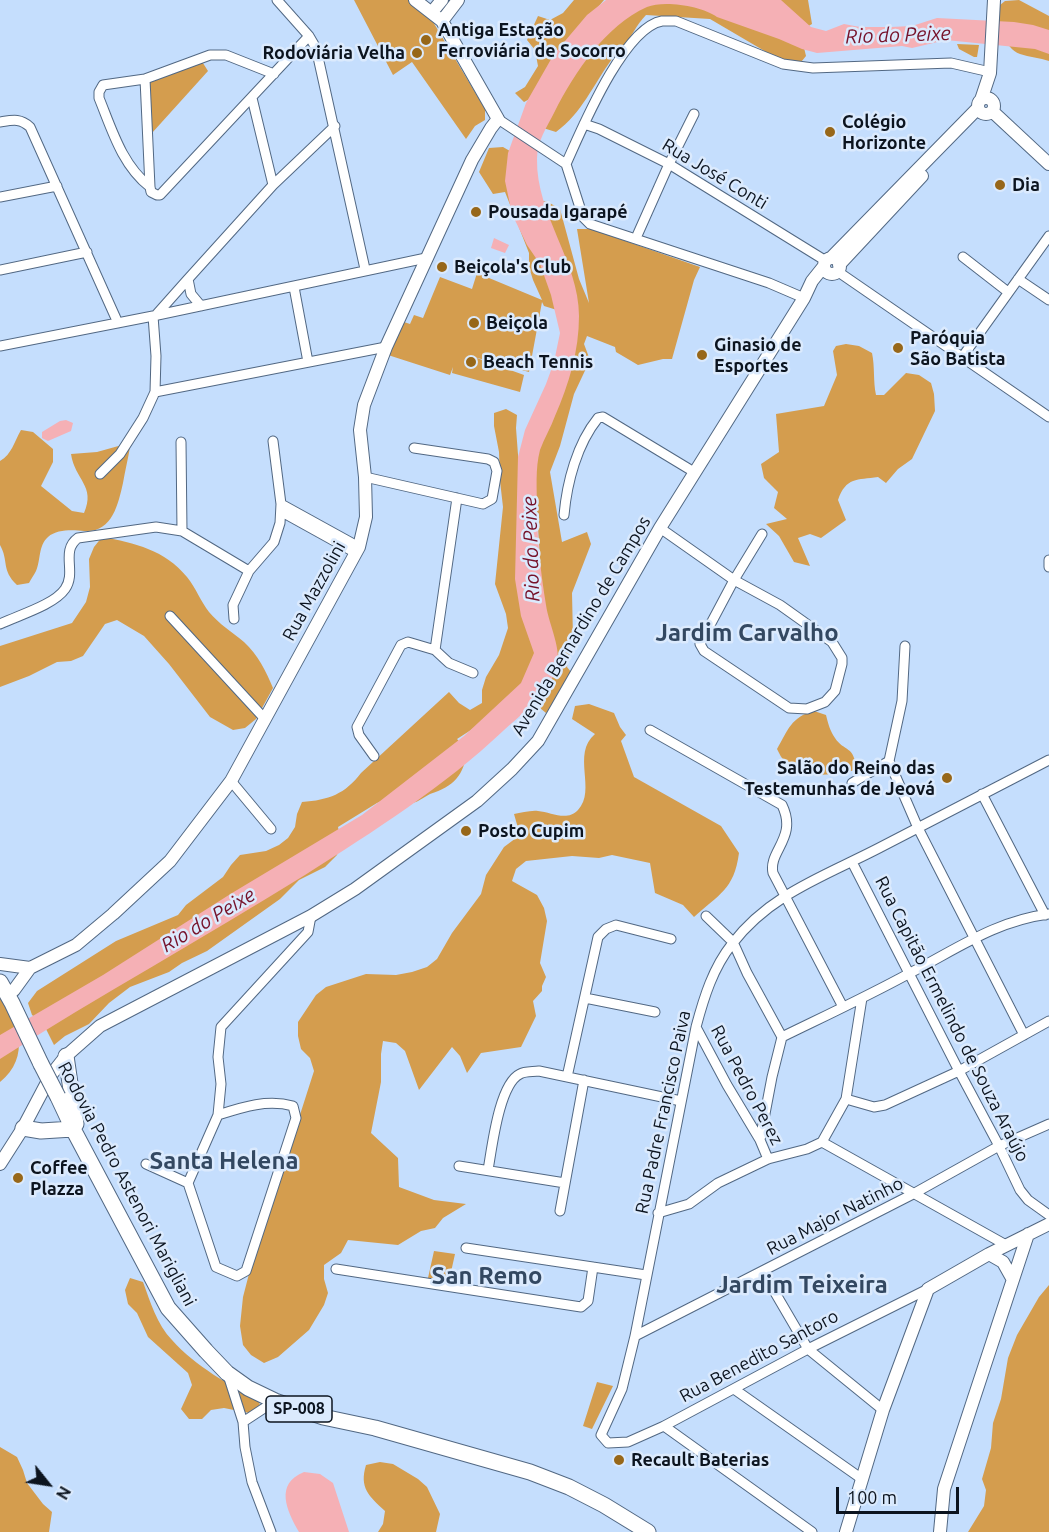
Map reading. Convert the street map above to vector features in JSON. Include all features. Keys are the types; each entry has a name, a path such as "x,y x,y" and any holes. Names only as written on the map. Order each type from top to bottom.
{"main road":[{"name":"Rodovia Pedro Astenori Marigliani","path":"7,993 40,1064 168,1308 227,1373 248,1388 275,1401 323,1418 375,1428 530,1472 569,1487 648,1532"},
{"path":"22,1128 41,1131 71,1124 75,1117 66,1056"}],"street":[{"path":"277,0 309,36 316,48 365,269"},
{"path":"416,0 442,21 502,123 566,164 586,221 769,283 807,292"},
{"path":"432,12 442,0"},
{"path":"442,21 458,0"},
{"path":"994,4 992,59 985,107 1049,164"},
{"path":"566,164 603,85 616,64 634,41 660,21 676,21 783,64 813,68 951,63 990,73"},
{"path":"274,74 226,55 210,55 145,79 103,85 99,98 132,171 150,187 154,194 160,195 252,98 309,36"},
{"path":"145,79 150,187"},
{"path":"252,98 273,184"},
{"name":"Avenida Bernardino de Campos","path":"0,1164 39,1094 66,1056 100,1026 311,916 355,889 477,801 532,748 660,528 812,281 832,266 985,107"},
{"path":"636,238 694,114"},
{"path":"0,122 17,119 30,128 118,323"},
{"name":"Rua Mazzolini","path":"7,993 14,990 30,968 76,945 170,861 231,781 358,550 366,517 360,430 363,405 386,347 472,160 490,128 502,123"},
{"name":"Rua José Conti","path":"584,124 599,129 669,164 832,266 1049,417"},
{"path":"100,474 120,454 143,418 156,392 154,316 273,184 335,126"},
{"path":"0,197 57,186"},
{"path":"963,356 1049,236"},
{"path":"0,270 87,252"},
{"path":"963,257 1008,292"},
{"path":"0,346 426,258"},
{"path":"188,279 191,294 201,306"},
{"path":"1018,279 1049,300"},
{"path":"294,287 308,362"},
{"path":"156,392 386,347"},
{"path":"564,515 566,490 573,468 591,427 598,418 603,417 694,472"},
{"path":"234,619 233,605 249,571 274,542 280,523 281,508 273,441"},
{"path":"181,442 182,531"},
{"path":"365,477 483,504 492,499 497,471 494,462 488,459 414,448"},
{"path":"435,650 457,498"},
{"path":"281,508 358,550"},
{"path":"0,624 57,598 67,588 71,577 69,551 73,542 78,538 156,527 182,531 249,571"},
{"path":"660,528 734,580 780,605 832,642 842,658 835,691 825,702 807,709 789,708 704,651 700,644 734,580 762,534"},
{"path":"1049,560 1049,567"},
{"path":"170,616 264,718"},
{"path":"374,756 359,735 357,727 398,648 408,642 435,650 449,663 473,673"},
{"path":"904,646 903,701 889,761 918,828 1024,1035"},
{"path":"650,730 782,805 788,817 786,832 771,865 773,873 843,1006"},
{"name":"Rua Padre Francisco Paiva","path":"601,1435 622,1389 635,1336 696,1026 710,980 733,942 770,905 786,894 1049,760"},
{"path":"852,783 889,761"},
{"path":"231,781 272,829"},
{"path":"782,1037 910,974 974,938 1019,920 1047,915 982,794"},
{"name":"Rua Capitão Ermelindo de Souza Araújo","path":"852,862 1020,1190 1028,1200 1049,1215"},
{"path":"218,1115 249,1105 277,1102 293,1106 296,1118 246,1271 237,1276 216,1267 188,1183 218,1115 221,1084 218,1057 221,1027 308,932 311,916"},
{"path":"706,916 733,942 782,1037 771,1077 760,1140"},
{"path":"567,1077 598,937 606,929 616,925 671,939"},
{"path":"0,964 30,968"},
{"path":"585,998 655,1012"},
{"path":"658,1213 689,1204 718,1183 768,1159 807,1149 822,1142 846,1099 862,998"},
{"path":"846,1099 874,1107 885,1105 959,1071 1049,1021"},
{"name":"Rua Pedro Perez","path":"696,1026 727,1085 760,1140 768,1159"},
{"path":"488,1170 504,1094 520,1073 539,1071 584,1083 681,1101"},
{"path":"560,1210 584,1083"},
{"name":"Rua Major Natinho","path":"635,1336 764,1272 999,1146 1049,1124"},
{"path":"822,1142 1006,1245"},
{"path":"146,1164 188,1183"},
{"path":"459,1166 564,1183"},
{"name":"Rua Benedito Santoro","path":"601,1435 608,1443 628,1442 664,1426 1049,1224"},
{"path":"940,1532 944,1489 1028,1234"},
{"path":"466,1248 646,1275"},
{"path":"990,1254 1004,1262 1012,1278"},
{"path":"336,1269 581,1308 588,1301 593,1268"},
{"path":"764,1272 808,1349 883,1410"},
{"path":"846,1532 883,1410 928,1289"},
{"path":"227,1373 243,1422 252,1482 271,1532"},
{"path":"734,1389 862,1479"},
{"path":"243,1422 275,1401"},
{"path":"664,1426 812,1532"}],"shaded area":[{"path":"354,0 414,0 423,5 485,109 485,120 475,126 466,139 412,62 393,75"},
{"path":"574,0 604,0 567,44 537,95 524,102 515,93 525,87 538,66 535,50 527,40 538,16 550,20 563,13"},
{"path":"634,0 808,0 812,24 800,31 806,56 797,67 785,63 710,19 646,15 573,116 556,132 543,128 546,104"},
{"path":"1019,0 1049,16 1049,61 1014,51 1003,35 995,9 1005,1"},
{"path":"957,44 979,45 977,57 959,49"},
{"path":"201,60 208,71 152,133 148,80"},
{"path":"503,147 515,154 536,200 548,202 560,209 579,279 589,303 577,229 591,229 700,267 694,280 672,359 638,365 616,352 615,347 587,336 584,344 590,360 574,394 560,446 550,472 562,542 587,532 591,544 572,593 573,638 567,667 571,672 562,695 546,713 534,703 513,703 457,739 467,750 466,759 460,773 451,783 411,803 390,797 338,827 341,842 337,855 325,867 299,880 280,899 207,951 169,972 130,987 109,1003 89,1024 65,1036 54,1045 43,1023 32,1015 28,1003 37,991 116,941 178,915 186,905 223,877 240,855 266,851 279,845 288,838 295,827 302,802 336,795 349,786 449,692 459,703 470,710 482,703 482,690 486,677 499,655 508,628 506,614 495,584 503,507 494,413 506,409 517,415 516,428 527,575 540,559 534,465 568,365 557,310 544,306 542,302 529,372 474,357 524,375 520,392 452,373 453,367 450,375 388,355 401,321 410,324 414,315 423,318 440,277 472,289 477,273 542,300 529,267 529,253 505,192 493,194 479,172 489,148"},
{"path":"846,344 859,346 872,353 876,395 884,395 906,373 919,375 931,383 935,411 912,459 898,469 886,483 878,477 849,483 838,500 846,520 821,538 810,534 798,538 810,566 794,562 779,536 766,524 787,519 774,508 778,492 764,478 761,464 779,452 776,414 824,406 837,375 833,351 836,346"},
{"path":"21,430 33,432 53,449 53,462 41,486 72,511 84,513 88,496 71,454 97,452 122,445 130,447 119,500 112,516 101,527 94,530 52,534 41,549 38,567 29,583 17,585 9,575 0,545 0,461 10,451"},
{"path":"102,537 138,545 169,560 187,577 213,616 253,652 273,688 256,719 245,728 233,730 210,717 144,636 117,620 105,624 83,656 71,661 57,662 0,687 0,646 72,623 86,602 90,587 89,559 94,547"},
{"path":"589,704 614,713 626,735 621,741 634,777 721,826 739,853 733,875 724,890 694,917 683,905 655,893 650,863 612,855 599,858 572,856 526,861 516,869 512,881 537,895 544,908 547,921 540,963 546,977 542,991 533,1001 536,1016 521,1047 481,1053 467,1073 460,1056 452,1047 419,1090 405,1051 396,1043 383,1041 381,1054 381,1082 371,1133 398,1158 399,1187 434,1200 466,1204 443,1218 435,1228 421,1231 398,1245 348,1240 341,1253 324,1265 324,1279 328,1293 324,1305 309,1330 278,1357 264,1363 251,1355 243,1345 240,1326 243,1297 270,1193 298,1121 314,1071 310,1058 301,1049 298,1022 316,995 326,987 366,974 396,975 412,972 427,967 437,959 452,933 481,894 486,875 504,847 520,835 514,814 535,811 564,816 574,814 578,810 585,792 585,752 588,742 595,734 572,719 575,706"},
{"path":"814,711 826,715 835,738 854,756 856,770 810,774 801,772 785,762 777,749 787,730 800,717"},
{"path":"0,991 17,1026 19,1050 16,1062 0,1082"},
{"path":"434,1251 455,1254 449,1281 428,1278"},
{"path":"130,1278 143,1282 162,1327 181,1350 213,1374 259,1402 262,1412 249,1413 224,1408 211,1410 202,1419 189,1419 181,1409 192,1385 188,1373 148,1337 137,1313 128,1304 125,1290"},
{"path":"1049,1285 1049,1532 968,1532 984,1506 986,1490 982,1479 991,1448 993,1423 1001,1399 1008,1358 1017,1335 1039,1297"},
{"path":"597,1382 613,1386 592,1429 583,1426"},
{"path":"0,1447 17,1457 27,1483 52,1512 49,1532 0,1532"},
{"path":"380,1462 393,1464 427,1487 440,1514 436,1532 378,1532 383,1524 385,1511 367,1491 364,1473 366,1465"}],"water":[{"name":"Rio do Peixe","path":"606,0 781,0 811,27 826,31 844,24 860,27 912,26 937,18 1014,22 1049,30 1049,54 1035,49 946,40 912,48 902,46 817,53 702,10 673,4 647,7 632,15 605,38 582,66 563,96 543,134 537,152 543,199 572,276 579,316 577,342 569,380 538,457 537,521 541,569 558,654 556,670 551,680 533,704 457,771 408,808 305,875 0,1059 0,1035 103,975 232,893 362,815 464,736 521,683 534,653 521,616 515,579 518,457 525,430 554,362 560,333 551,295 540,264 527,245 512,214 505,181 508,153 526,103 554,54 587,15"},
{"path":"494,238 509,245 505,253 491,248"},
{"path":"66,420 73,423 71,431 48,441 42,438 42,432"},
{"path":"304,1472 320,1474 333,1483 349,1532 299,1532 287,1507 286,1491 289,1483"}],"place":[{"name":"Antiga Estação Ferroviária de Socorro","path":"426,40"},
{"name":"Rodoviária Velha","path":"417,53"},
{"name":"Colégio Horizonte","path":"830,132"},
{"name":"Dia","path":"1000,185"},
{"name":"Pousada Igarapé","path":"476,212"},
{"name":"Beiçola's Club","path":"442,267"},
{"name":"Beiçola","path":"474,323"},
{"name":"Paróquia São Batista","path":"898,348"},
{"name":"Ginasio de Esportes","path":"702,355"},
{"name":"Beach Tennis","path":"471,362"},
{"name":"Salão do Reino das Testemunhas de Jeová","path":"947,778"},
{"name":"Posto Cupim","path":"466,831"},
{"name":"Coffee Plazza","path":"18,1178"},
{"name":"Recault Baterias","path":"619,1460"}],"district":[{"name":"Jardim Carvalho","path":"747,633"},
{"name":"Santa Helena","path":"224,1161"},
{"name":"San Remo","path":"487,1276"},
{"name":"Jardim Teixeira","path":"802,1285"}]}
